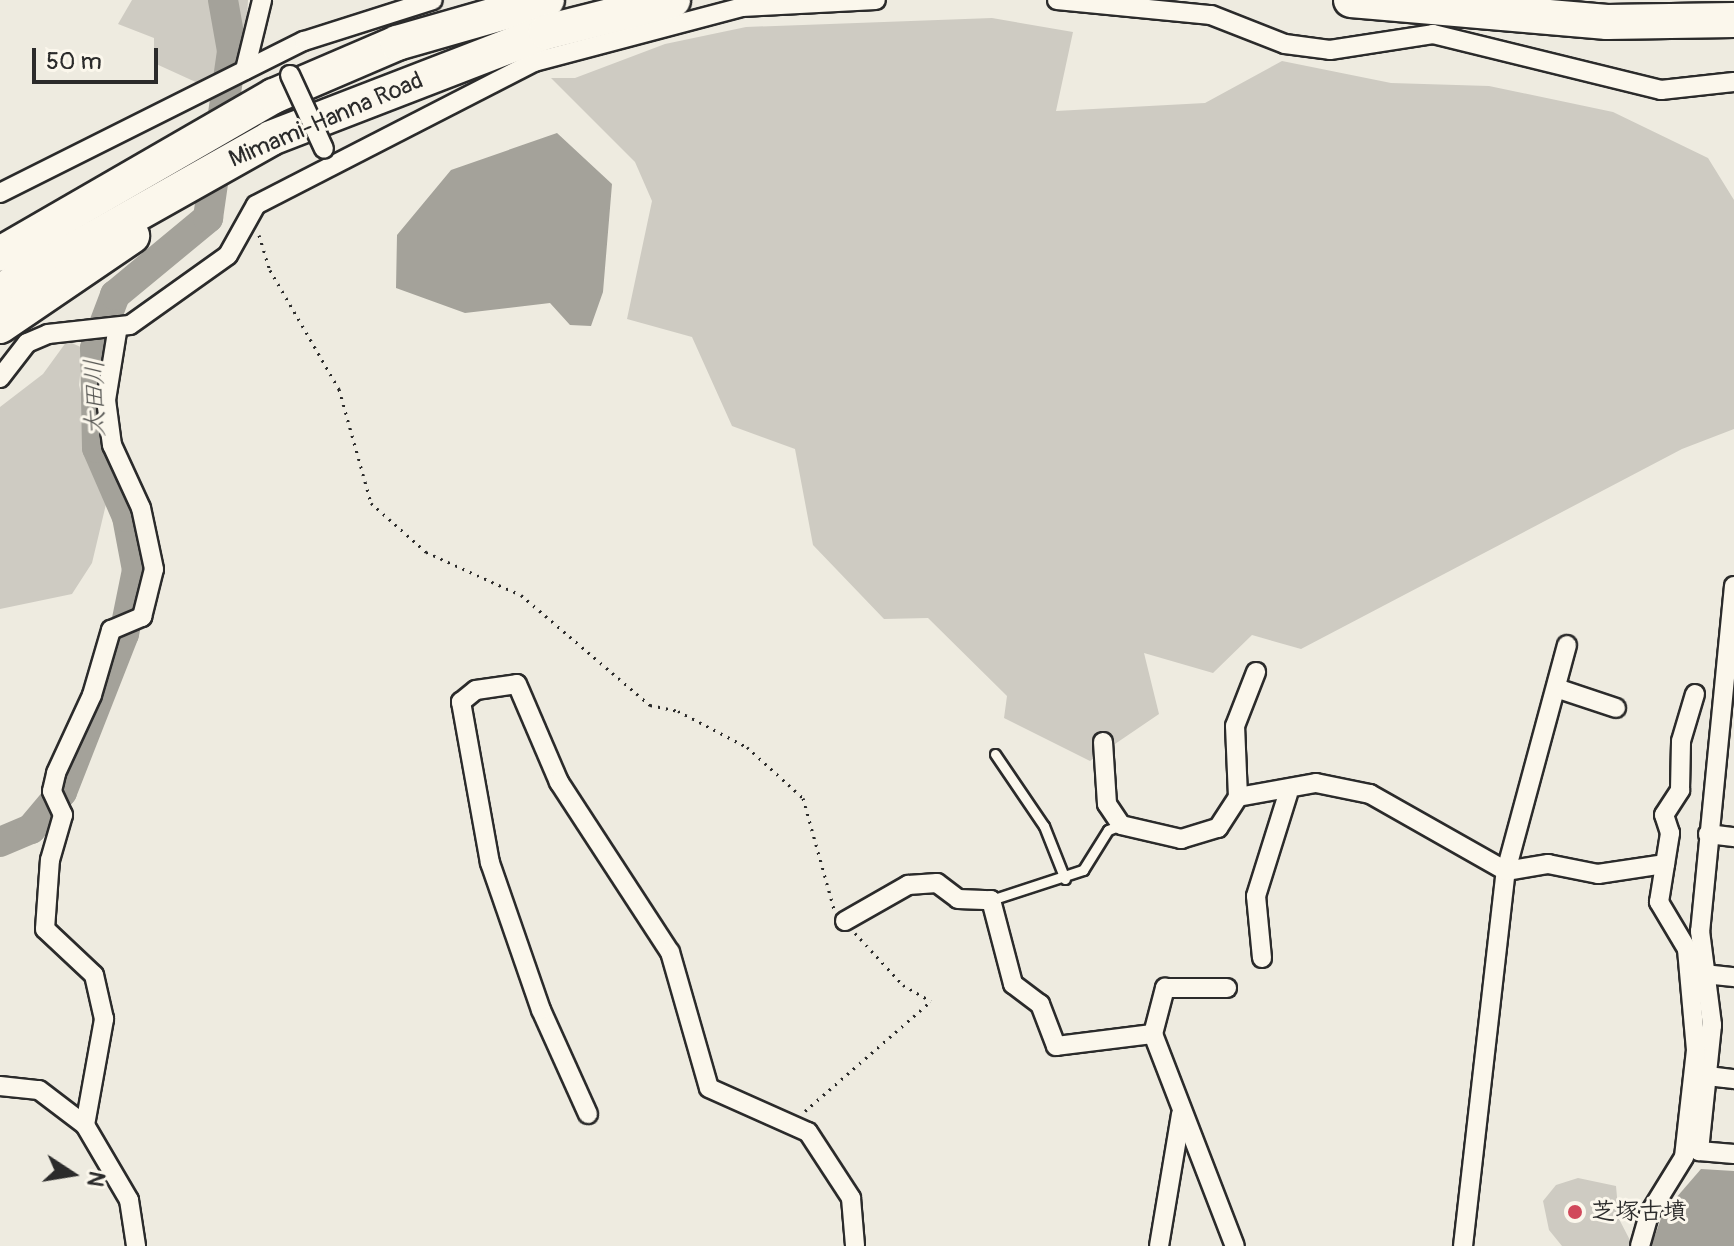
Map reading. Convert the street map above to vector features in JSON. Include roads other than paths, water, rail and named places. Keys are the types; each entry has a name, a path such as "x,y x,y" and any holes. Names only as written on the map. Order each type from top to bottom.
{"highway":[{"name":"Mimami-Hanna Road","path":"0,254 282,86 397,43 547,0"},
{"name":"Mimami-Hanna Road","path":"0,291 174,188 360,103 546,32 673,0"},
{"path":"1351,0 1399,7 1607,22 1734,20"},
{"path":"0,230 166,137 282,86"},
{"path":"0,326 99,256 360,103"}],"street":[{"path":"245,70 262,0"},
{"path":"0,193 245,70 433,0"},
{"path":"1,376 27,343 48,334 117,332 228,255 255,209 534,62 742,7 876,0"},
{"path":"1057,0 1211,15 1285,44 1330,50 1433,34 1661,90 1734,82"},
{"path":"281,55 282,86 324,149 331,168"},
{"path":"85,1125 104,1019 94,975 45,929 50,860 63,815 52,791 56,773 92,695 111,630 142,617 154,569 141,508 112,445 106,400 117,332"},
{"path":"1734,586 1726,734 1708,834 1704,974 1712,1025 1699,1151 1734,1154"},
{"path":"1463,1246 1506,871 1546,712 1559,689 1567,645"},
{"path":"1103,742 1107,804 1121,825 1181,839 1218,828 1238,797 1235,726 1256,672"},
{"path":"588,1114 541,1010 490,863 461,702 476,690 517,684 526,698 559,782 670,952 709,1088 793,1121 808,1132 851,1198 855,1246"},
{"path":"1559,689 1616,708"},
{"path":"1640,1246 1649,1214 1684,1157 1696,1050 1687,949 1659,902 1665,864 1664,815 1680,790 1681,741 1695,694"},
{"path":"1238,797 1288,794 1316,783 1370,794 1506,871 1548,864 1598,874 1665,864"},
{"path":"1262,958 1258,884 1288,794"},
{"path":"1708,834 1734,837"},
{"path":"845,921 908,885 937,883 958,899 991,900 1013,984 1040,1004 1056,1046 1153,1034"},
{"path":"1704,974 1734,977"},
{"path":"1227,988 1165,988 1153,1034 1181,1114 1235,1246"},
{"path":"1708,1076 1734,1079"},
{"path":"0,1086 39,1090 85,1125 129,1200 136,1246"},
{"path":"1159,1246 1181,1114"}],"lane":[{"path":"995,754 1044,826 1065,879"},
{"path":"991,900 1065,879 1083,870 1108,830 1121,825"}],"waterway":[{"name":"太田川","path":"0,842 31,829 62,792 124,634 137,570 127,517 97,448 95,348 115,295 208,218 232,51 223,0"}],"place":[{"name":"芝塚古墳","path":"1575,1212"}]}
